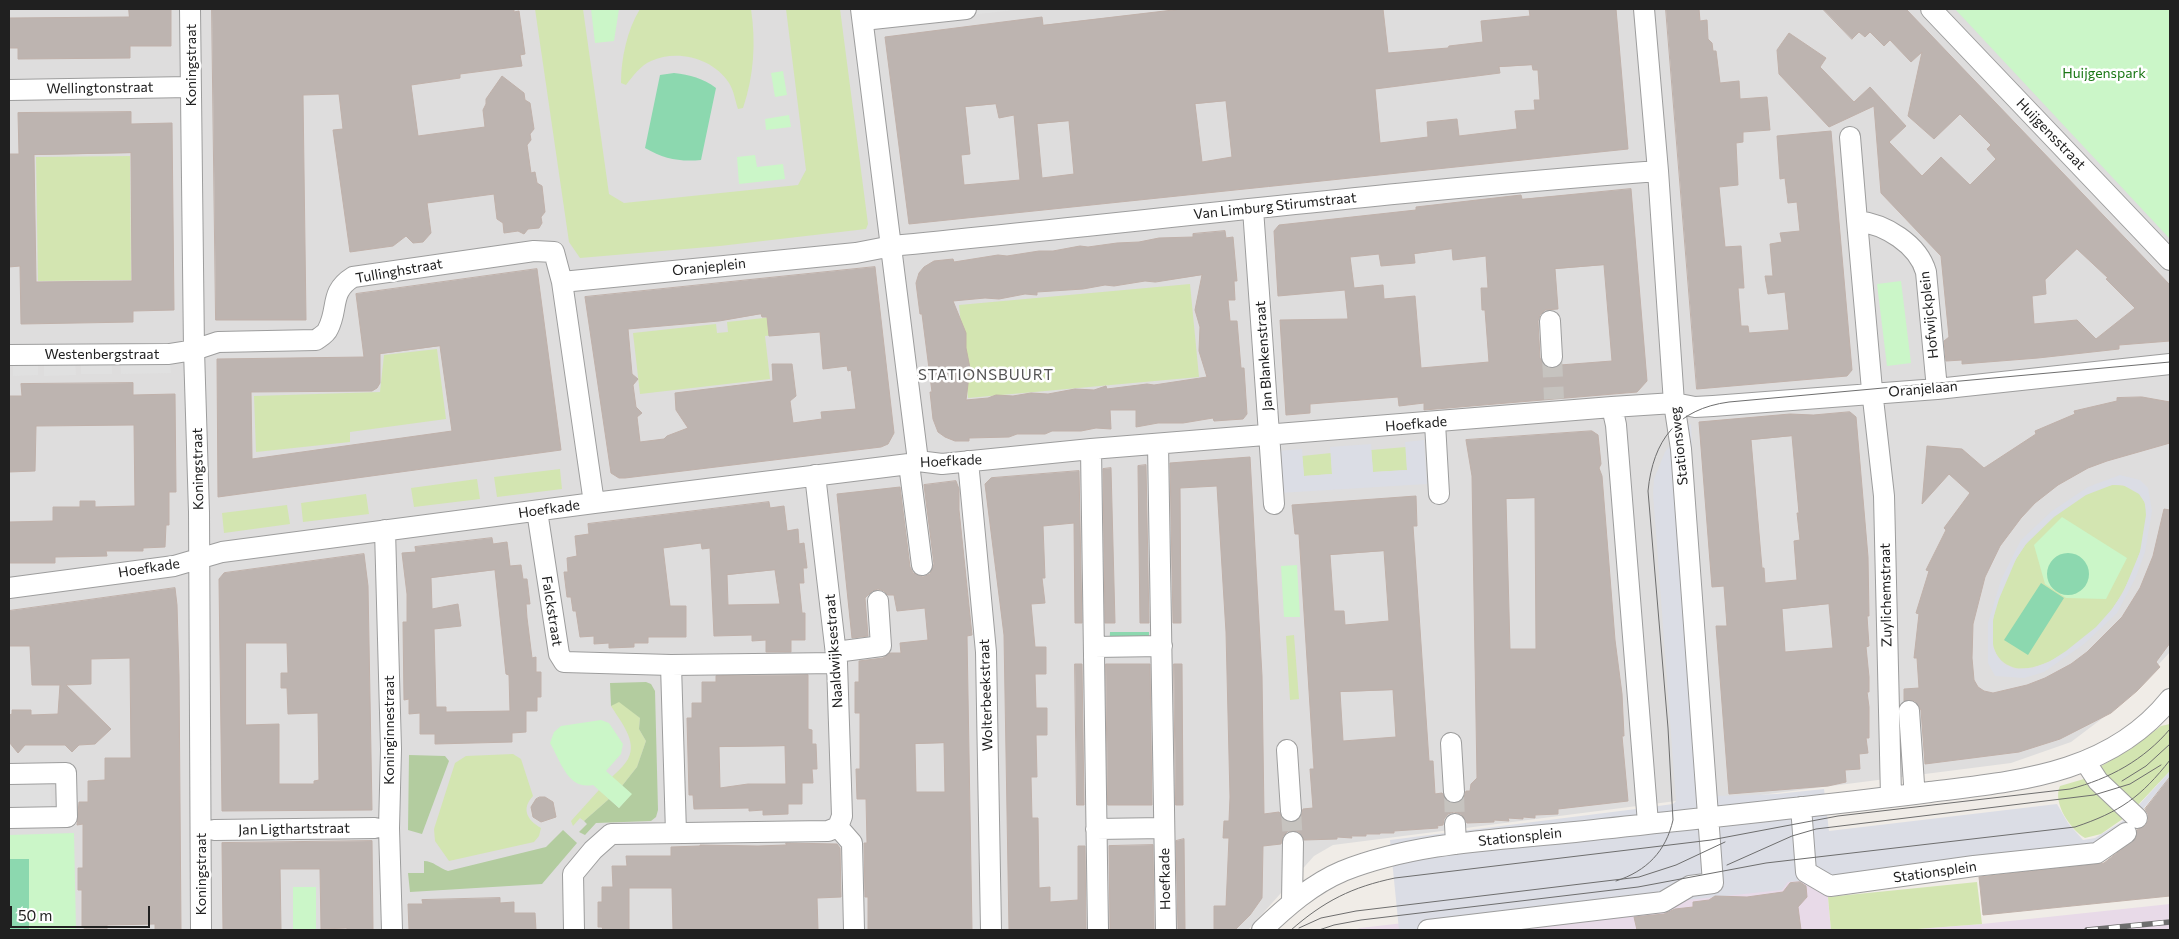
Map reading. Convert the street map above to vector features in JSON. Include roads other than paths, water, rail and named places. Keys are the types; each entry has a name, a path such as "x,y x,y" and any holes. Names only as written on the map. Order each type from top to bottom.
{"street":[{"name":"Koningstraat","path":"190,9 194,350 199,559 201,930"},
{"path":"922,566 914,462 892,246 862,14 966,9"},
{"name":"Stationsweg","path":"1428,930 1664,902 1690,886 1713,883 1679,422 1674,403 1658,171 1644,9"},
{"name":"Huijgensstraat","path":"1931,9 2170,260"},
{"name":"Wellingtonstraat","path":"9,90 190,87"},
{"path":"1850,137 1872,394"},
{"name":"Van Limburg Stirumstraat","path":"856,253 892,246 1253,208 1499,183 1658,171"},
{"name":"Jan Blankenstraat","path":"1253,208 1274,504"},
{"name":"Hofwijckplein","path":"1857,221 1884,227 1915,251 1923,262 1926,272 1937,388"},
{"name":"Tullinghstraat","path":"194,350 218,342 316,340 327,331 338,292 343,283 353,277 534,251 554,252 562,282"},
{"name":"Oranjeplein","path":"562,282 856,253"},
{"path":"562,282 594,503"},
{"path":"1550,321 1552,357"},
{"name":"Westenbergstraat","path":"9,354 169,354 194,350"},
{"name":"Oranjelaan","path":"1674,403 1695,407 1872,394 2170,364"},
{"name":"Zuylichemstraat","path":"1872,394 1884,496 1891,792"},
{"name":"Hoefkade","path":"9,588 174,566 222,552 914,462 942,464 1091,449 1435,423 1556,405 1612,408 1674,403"},
{"path":"1612,408 1617,435 1648,824"},
{"path":"1435,423 1439,494"},
{"name":"Hoefkade","path":"1158,444 1166,930"},
{"path":"1091,449 1098,930"},
{"name":"Wolterbeekstraat","path":"968,461 986,652 991,930"},
{"name":"Naaldwijksestraat","path":"815,475 837,657 842,816 838,827"},
{"name":"Falckstraat","path":"537,510 559,654 564,662 671,664 837,657 882,646 878,601"},
{"name":"Koninginnestraat","path":"385,530 391,749 389,828 392,930"},
{"path":"1094,646 1162,646"},
{"path":"671,664 676,833"},
{"name":"Stationsplein","path":"1262,930 1292,901 1340,872 1400,852 1456,844 1801,807 1891,792 2034,777 2085,761 2134,734 2169,704"},
{"path":"1909,711 1914,784"},
{"path":"1451,743 1454,792"},
{"path":"1288,750 1291,811"},
{"name":"Stationsplein","path":"1801,807 1806,872 1830,886 1974,866 2097,853 2131,825 2123,807 2098,781 2085,761"},
{"path":"9,774 66,773 67,817 9,818"},
{"path":"1455,824 1456,844"},
{"path":"574,930 573,874 593,850 610,834 828,831 838,827 852,843 854,930"},
{"name":"Jan Ligthartstraat","path":"214,830 375,828"},
{"name":"Hoefkade","path":"1096,829 1164,828"},
{"path":"1292,901 1293,842"}],"tunnel":[{"path":"1552,357 1554,399"},
{"path":"1454,792 1455,824"},
{"path":"1291,811 1293,842"}],"tram line":[{"path":"1616,881 1637,872 1654,858 1666,841 1673,820 1668,728 1648,491 1655,457 1662,442 1671,430 1695,412 1729,402 2170,362"},
{"path":"1291,930 1315,911 1339,896 1365,886 1395,878 1711,840 1838,816 2070,789 2098,780 2125,767 2149,750 2170,729"},
{"path":"2122,781 2146,766 2170,744"},
{"path":"1319,930 1361,920 1638,887 1766,863 2075,827 2105,815 2128,802 2139,794 2170,760"},
{"path":"1727,865 1792,836 1816,829 2094,795 2130,784 2161,765"},
{"path":"1299,928 1321,918 1356,911 1639,877 1676,865 1725,842"}],"railway":[{"path":"2087,930 2170,922"}],"district":[{"name":"STATIONSBUURT","path":"986,375"}],"park label":[{"name":"Huijgenspark","path":"2104,73"}]}
